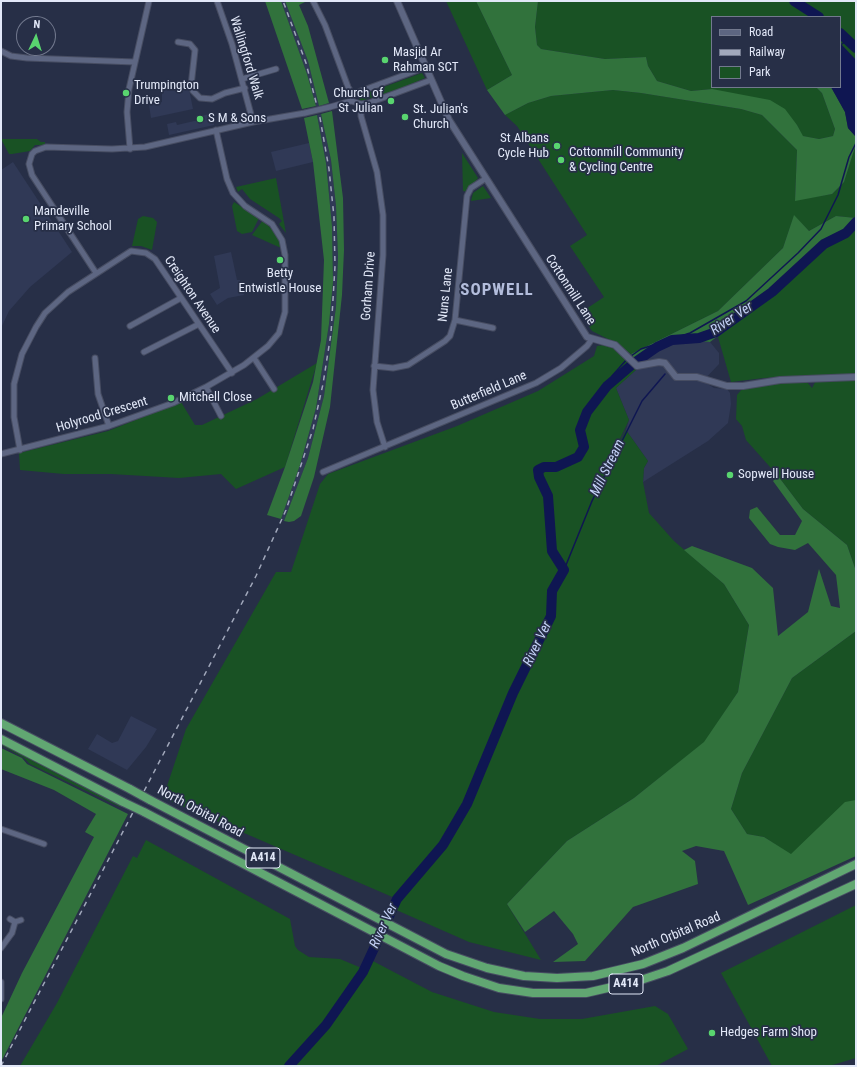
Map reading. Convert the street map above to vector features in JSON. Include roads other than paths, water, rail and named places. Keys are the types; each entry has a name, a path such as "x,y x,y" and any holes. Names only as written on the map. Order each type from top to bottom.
{"highway":[{"name":"North Orbital Road","path":"1,723 446,954 467,962 509,974 557,978 593,976 615,972 664,956 856,864"},
{"name":"North Orbital Road","path":"1,739 439,966 462,976 499,988 533,993 586,993 638,981 668,971 856,884"}],"street":[{"path":"130,149 127,112 129,89 149,1"},
{"name":"Wallingford Walk","path":"217,1 245,88 253,122"},
{"path":"313,1 325,25 348,87 354,95"},
{"name":"Cottonmill Lane","path":"398,1 449,120 585,335 592,339 615,345 640,367 659,362 665,363 674,376 678,378 697,377 734,386 780,380 856,377"},
{"path":"178,42 190,44 195,50 191,86 193,91 200,98 212,99 225,93 245,88"},
{"path":"1,51 11,56 26,58 135,62"},
{"path":"351,101 354,95 426,67"},
{"path":"242,79 276,69"},
{"path":"96,273 32,175 30,159 32,154 39,149 46,147 130,149 253,122 305,113 351,101 361,104 432,80"},
{"name":"Gorham Drive","path":"361,104 360,113 377,172 383,215 383,255 374,366 374,406 385,447"},
{"name":"Holyrood Crescent","path":"1,454 109,426 173,403 206,388 232,373 254,358 274,340 282,327 286,312 285,255 282,240 277,229 268,220 245,206 233,193 227,180 216,130"},
{"name":"Nuns Lane","path":"374,366 393,368 408,365 445,341 453,330 467,196 471,188 485,179"},
{"name":"Creighton Avenue","path":"20,450 14,417 14,384 22,354 36,327 45,313 68,292 126,254 141,251 152,255 232,373"},
{"path":"130,326 182,298"},
{"path":"455,320 493,328"},
{"path":"144,352 199,324"},
{"name":"Butterfield Lane","path":"323,472 536,383 561,368 587,346 592,339"},
{"path":"95,358 98,394 109,426"},
{"path":"254,358 274,388"},
{"path":"206,388 221,416"},
{"path":"1,829 44,844"},
{"path":"10,919 15,922 21,920"},
{"path":"1,948 12,933 15,922"},
{"path":"1,982 1,999"}],"waterway":[{"name":"River Ver","path":"794,1 817,16"},
{"name":"River Ver","path":"841,34 856,48"},
{"name":"River Ver","path":"842,44 848,39"},
{"path":"631,356 641,349 690,333 746,301 798,253 821,229 838,195 849,157 856,143"},
{"name":"River Ver","path":"289,1066 326,1025 363,972 397,899 443,845 467,804 513,693 551,616 552,591 564,570 552,551 548,496 539,477 538,470 544,467 556,467 578,457 584,447 580,430 587,412 607,386 634,363 657,347 672,340 699,338 716,332 772,292 824,244 846,233 856,222"},
{"path":"607,386 612,376 627,359"},
{"name":"Mill Stream","path":"564,570 592,501 642,401 665,374"}],"railway":[{"path":"1,1066 256,576 286,510 313,429 323,384 331,333 335,266 334,217 329,169 320,118 306,63 283,1"}],"place":[{"name":"Masjid Ar Rahman SCT","path":"385,60"},
{"name":"Trumpington Drive","path":"126,93"},
{"name":"Church of St Julian","path":"391,101"},
{"name":"St. Julian's Church","path":"405,117"},
{"name":"S M & Sons","path":"200,119"},
{"name":"St Albans Cycle Hub","path":"557,146"},
{"name":"Cottonmill Community & Cycling Centre","path":"561,160"},
{"name":"Mandeville Primary School","path":"26,219"},
{"name":"Betty Entwistle House","path":"280,260"},
{"name":"Mitchell Close","path":"171,398"},
{"name":"Sopwell House","path":"730,475"},
{"name":"Hedges Farm Shop","path":"712,1033"}],"district":[{"name":"SOPWELL","path":"497,291"}]}
